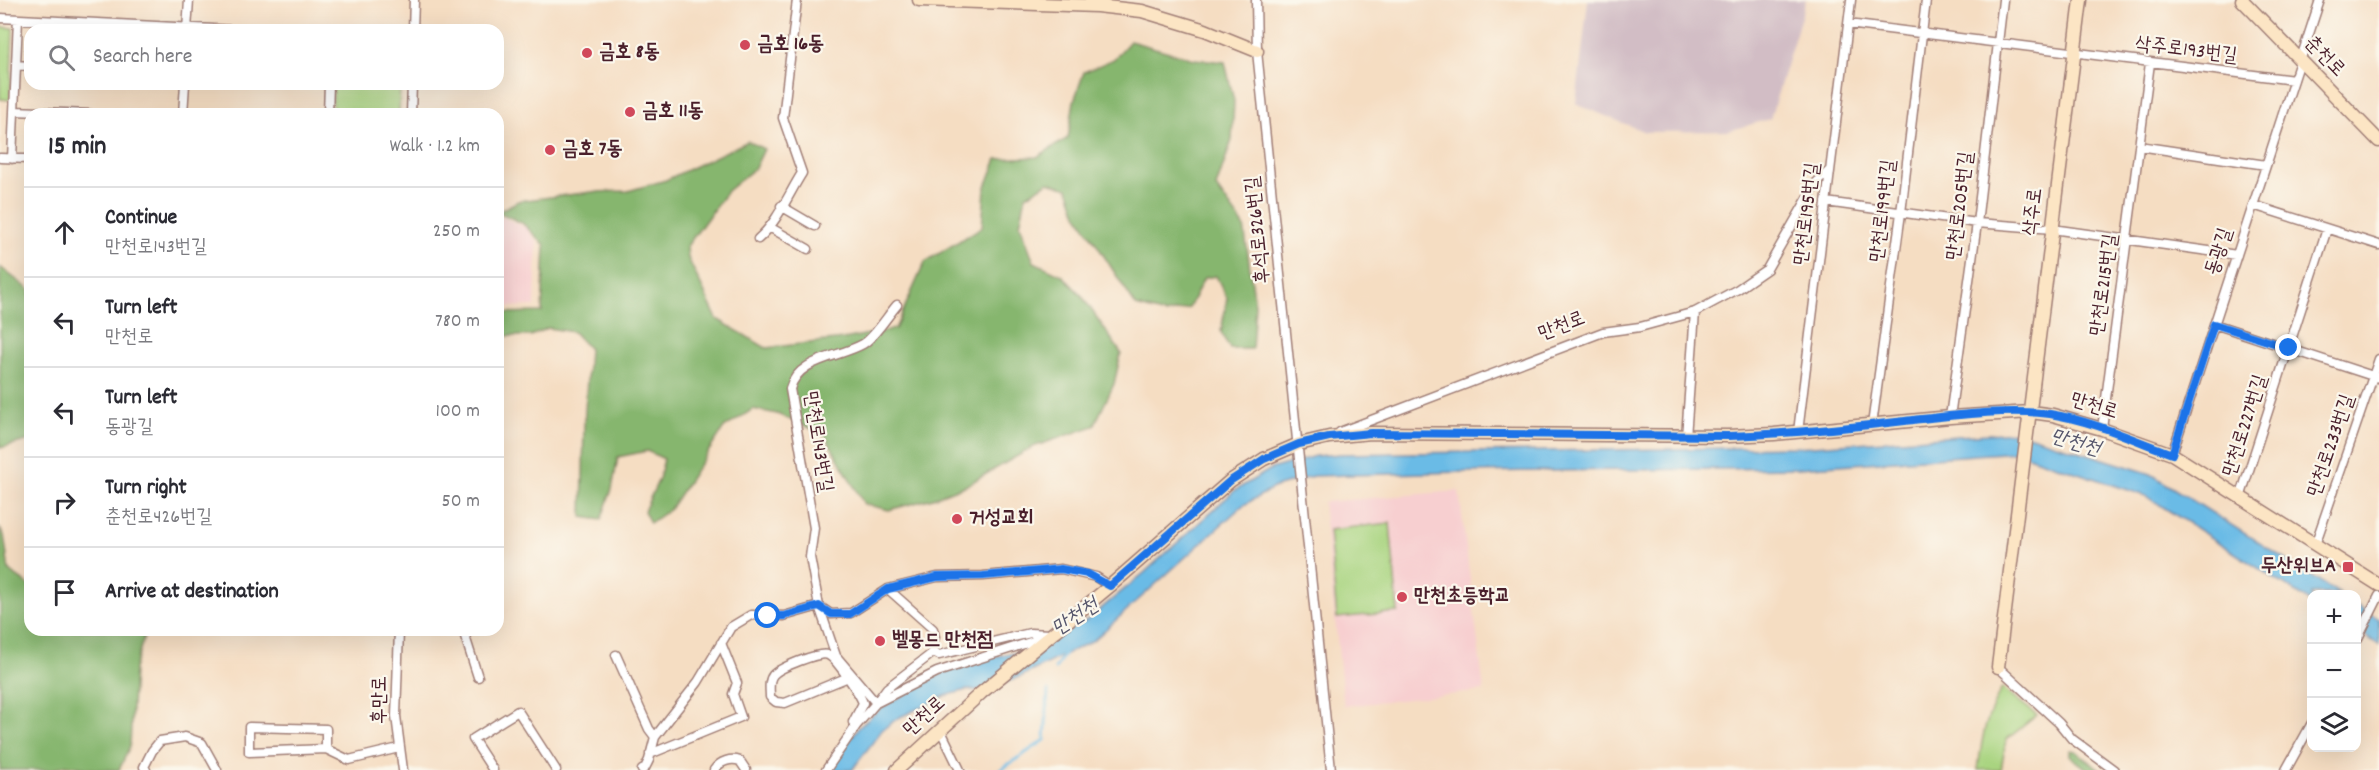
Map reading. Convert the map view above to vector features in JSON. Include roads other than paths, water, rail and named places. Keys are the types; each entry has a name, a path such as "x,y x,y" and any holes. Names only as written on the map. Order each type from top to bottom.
{"street":[{"path":"187,24 189,0"},
{"path":"414,0 414,24"},
{"path":"758,238 771,228 781,206 802,173 783,118 797,0"},
{"path":"919,0 1097,6 1142,12 1205,30 1257,51"},
{"name":"후석로326번길","path":"1256,0 1257,51 1331,770"},
{"name":"만천로195번길","path":"1798,432 1851,0"},
{"name":"만천로199번길","path":"1872,425 1901,213 1926,0"},
{"name":"만천로205번길","path":"1950,417 1977,223 2003,0"},
{"name":"삭주로","path":"1998,667 2081,0"},
{"name":"춘천로","path":"2242,0 2379,141"},
{"name":"동광길","path":"2172,454 2320,0"},
{"path":"0,18 102,24"},
{"path":"12,159 18,19"},
{"name":"삭주로193번길","path":"1848,24 2294,80"},
{"name":"만천로215번길","path":"2102,429 2150,63"},
{"path":"16,65 24,66"},
{"path":"183,108 184,90"},
{"path":"327,108 329,90"},
{"path":"411,108 412,90"},
{"path":"14,111 24,111"},
{"path":"2139,146 2266,165"},
{"path":"0,158 24,159"},
{"name":"만천로","path":"1329,437 1603,332 1640,327 1695,312 1738,289 1767,269 1816,182 1829,171"},
{"path":"1826,202 1977,223 2052,229 2237,255"},
{"path":"2253,205 2379,245"},
{"path":"781,206 814,226"},
{"path":"771,228 808,249"},
{"name":"만천로227번길","path":"2240,498 2327,229"},
{"name":"만천로143번길","path":"876,703 836,656 819,606 810,557 814,528 790,398 792,381 802,368 865,343 897,305"},
{"path":"1686,437 1695,312"},
{"path":"2214,324 2376,377"},
{"name":"만천로233번길","path":"2315,545 2376,377 2379,359"},
{"name":"만천로","path":"897,770 981,693 1110,586 1230,481 1264,459 1299,444 1329,437 1371,433 1686,437 1798,432 1950,417 2031,412 2053,415 2102,429 2172,454 2379,585"},
{"path":"643,769 655,737 698,682 732,627 751,615 784,616 819,606 831,614 850,614 888,589 937,577 983,576 1061,569 1088,574 1110,586"},
{"path":"888,589 933,629 935,638 932,646 934,652 939,655 1030,633 1047,637"},
{"path":"2361,633 2378,598"},
{"name":"후만로","path":"399,636 396,716 403,770"},
{"path":"465,636 478,677"},
{"path":"876,703 937,672 1047,637"},
{"path":"650,754 741,717 733,694 737,683 721,643"},
{"path":"824,770 887,688 934,652"},
{"path":"616,655 649,729 655,737"},
{"path":"824,770 859,714 863,703 860,694 829,655 817,655 781,669 770,680 770,697 776,702 785,703 846,678"},
{"path":"1998,667 2059,723 2072,740 2114,770"},
{"path":"493,770 473,739 518,711 556,770"},
{"path":"326,749 326,729 249,728 249,752 326,749 348,760 399,748"},
{"path":"940,729 960,770"},
{"path":"2286,770 2307,732"},
{"path":"146,770 144,767 149,756 160,741 185,737 202,743 217,770"},
{"path":"714,770 719,764 731,759 740,761 746,770"},
{"path":"643,769 651,767 656,770"}],"water":[{"path":"2018,432 2151,474 2334,590 2307,590 2307,599 2146,496 2016,452 1798,468 1313,476 1275,487 1242,506 1094,640 1022,676 983,690 966,690 945,696 898,718 882,730 852,770 829,770 858,728 881,708 939,674 991,657 1015,653 1087,620 1144,573 1234,491 1271,469 1315,456 1341,454 1797,447"},
{"path":"2361,608 2379,619 2379,645 2361,633"}],"waterway":[{"path":"1055,669 1065,653"},
{"path":"1000,770 1045,740 1048,691"}],"place":[{"name":"금호 16동","path":"745,45"},
{"name":"금호 8동","path":"587,53"},
{"name":"금호 11동","path":"630,112"},
{"name":"금호 7동","path":"550,150"},
{"name":"거성교회","path":"957,519"},
{"name":"두산위브A","path":"2348,567"},
{"name":"만천초등학교","path":"1402,597"},
{"name":"벨몽드 만천점","path":"880,641"}],"water label":[{"name":"만천천","path":"2075,444"},
{"name":"만천천","path":"1076,618"}]}
